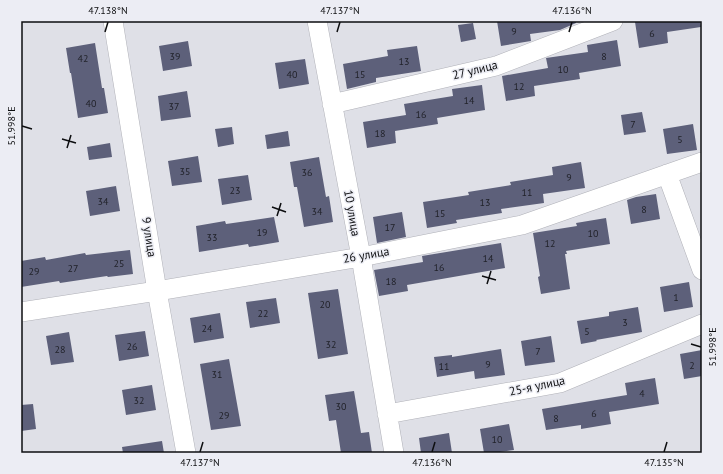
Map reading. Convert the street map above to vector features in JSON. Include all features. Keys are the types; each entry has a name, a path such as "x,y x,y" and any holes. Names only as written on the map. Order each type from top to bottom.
{"street":[{"name":"9 улица","path":"113,21 157,291 186,453"},
{"name":"10 улица","path":"317,21 394,453"},
{"name":"27 улица","path":"332,104 496,66 613,21"},
{"name":"26 улица","path":"21,312 360,257 522,225 702,162"},
{"path":"667,174 702,270"},
{"name":"25-я улица","path":"387,414 560,383 702,324"}],"building":[{"path":"497,21 576,21 576,23 560,30 530,34 531,41 501,46"},
{"path":"700,21 701,27 667,32 668,43 639,48 635,22"},
{"path":"473,23 476,39 461,42 458,25"},
{"path":"617,40 621,66 579,73 580,79 534,86 535,96 506,101 502,76 548,68 546,58 588,52 587,45"},
{"path":"188,41 192,66 163,71 159,46"},
{"path":"95,43 102,88 104,88 108,113 78,118 66,48"},
{"path":"417,46 421,71 376,78 376,82 347,89 343,64 388,56 387,50"},
{"path":"305,59 309,84 279,89 275,63"},
{"path":"482,85 485,110 437,118 438,124 395,131 396,143 367,148 363,122 406,115 404,104 453,96 452,89"},
{"path":"187,91 191,117 161,121 158,96"},
{"path":"642,112 646,132 624,135 621,115"},
{"path":"693,124 697,150 667,154 663,129"},
{"path":"232,127 234,144 218,147 215,129"},
{"path":"288,131 290,146 267,149 265,135"},
{"path":"110,143 112,157 89,160 87,147"},
{"path":"198,156 202,182 172,186 168,161"},
{"path":"319,157 326,197 329,196 333,222 304,227 297,187 294,187 290,162"},
{"path":"581,162 585,188 543,194 544,203 501,209 502,213 456,220 457,223 427,228 423,202 469,195 468,192 511,185 510,182 553,175 552,167"},
{"path":"248,175 252,200 222,205 218,179"},
{"path":"116,186 120,211 90,216 86,191"},
{"path":"656,194 660,219 631,224 627,200"},
{"path":"402,212 406,237 377,243 373,217"},
{"path":"274,217 279,242 249,247 248,244 199,252 196,226 225,221 226,224"},
{"path":"606,218 610,244 566,251 567,254 565,254 570,289 541,294 538,277 540,276 533,233 577,226 576,223"},
{"path":"501,243 505,268 407,285 408,291 379,296 374,270 423,262 422,256"},
{"path":"130,250 133,274 60,283 59,281 21,287 21,261 45,257 46,260 85,253 86,255"},
{"path":"689,282 693,307 664,312 660,287"},
{"path":"338,289 348,354 318,359 308,293"},
{"path":"276,298 280,323 250,328 246,302"},
{"path":"638,307 642,332 581,344 577,321 609,316 609,312"},
{"path":"220,313 224,338 194,343 190,318"},
{"path":"145,331 149,356 119,361 115,335"},
{"path":"69,332 74,362 51,365 46,336"},
{"path":"551,336 555,362 525,366 521,341"},
{"path":"501,349 505,375 475,379 474,371 437,377 434,357 452,355 452,357"},
{"path":"702,350 702,376 684,379 680,354"},
{"path":"229,359 241,426 211,430 200,364"},
{"path":"655,378 659,404 609,412 611,424 581,429 581,425 546,430 542,409 627,395 625,383"},
{"path":"152,385 156,410 126,415 122,390"},
{"path":"354,391 361,433 369,432 372,453 341,453 336,420 329,421 325,395"},
{"path":"33,404 36,429 21,431 21,405"},
{"path":"509,424 514,450 484,453 480,429"},
{"path":"449,433 452,453 421,453 419,438"},
{"path":"162,441 164,453 123,453 122,447"}]}
